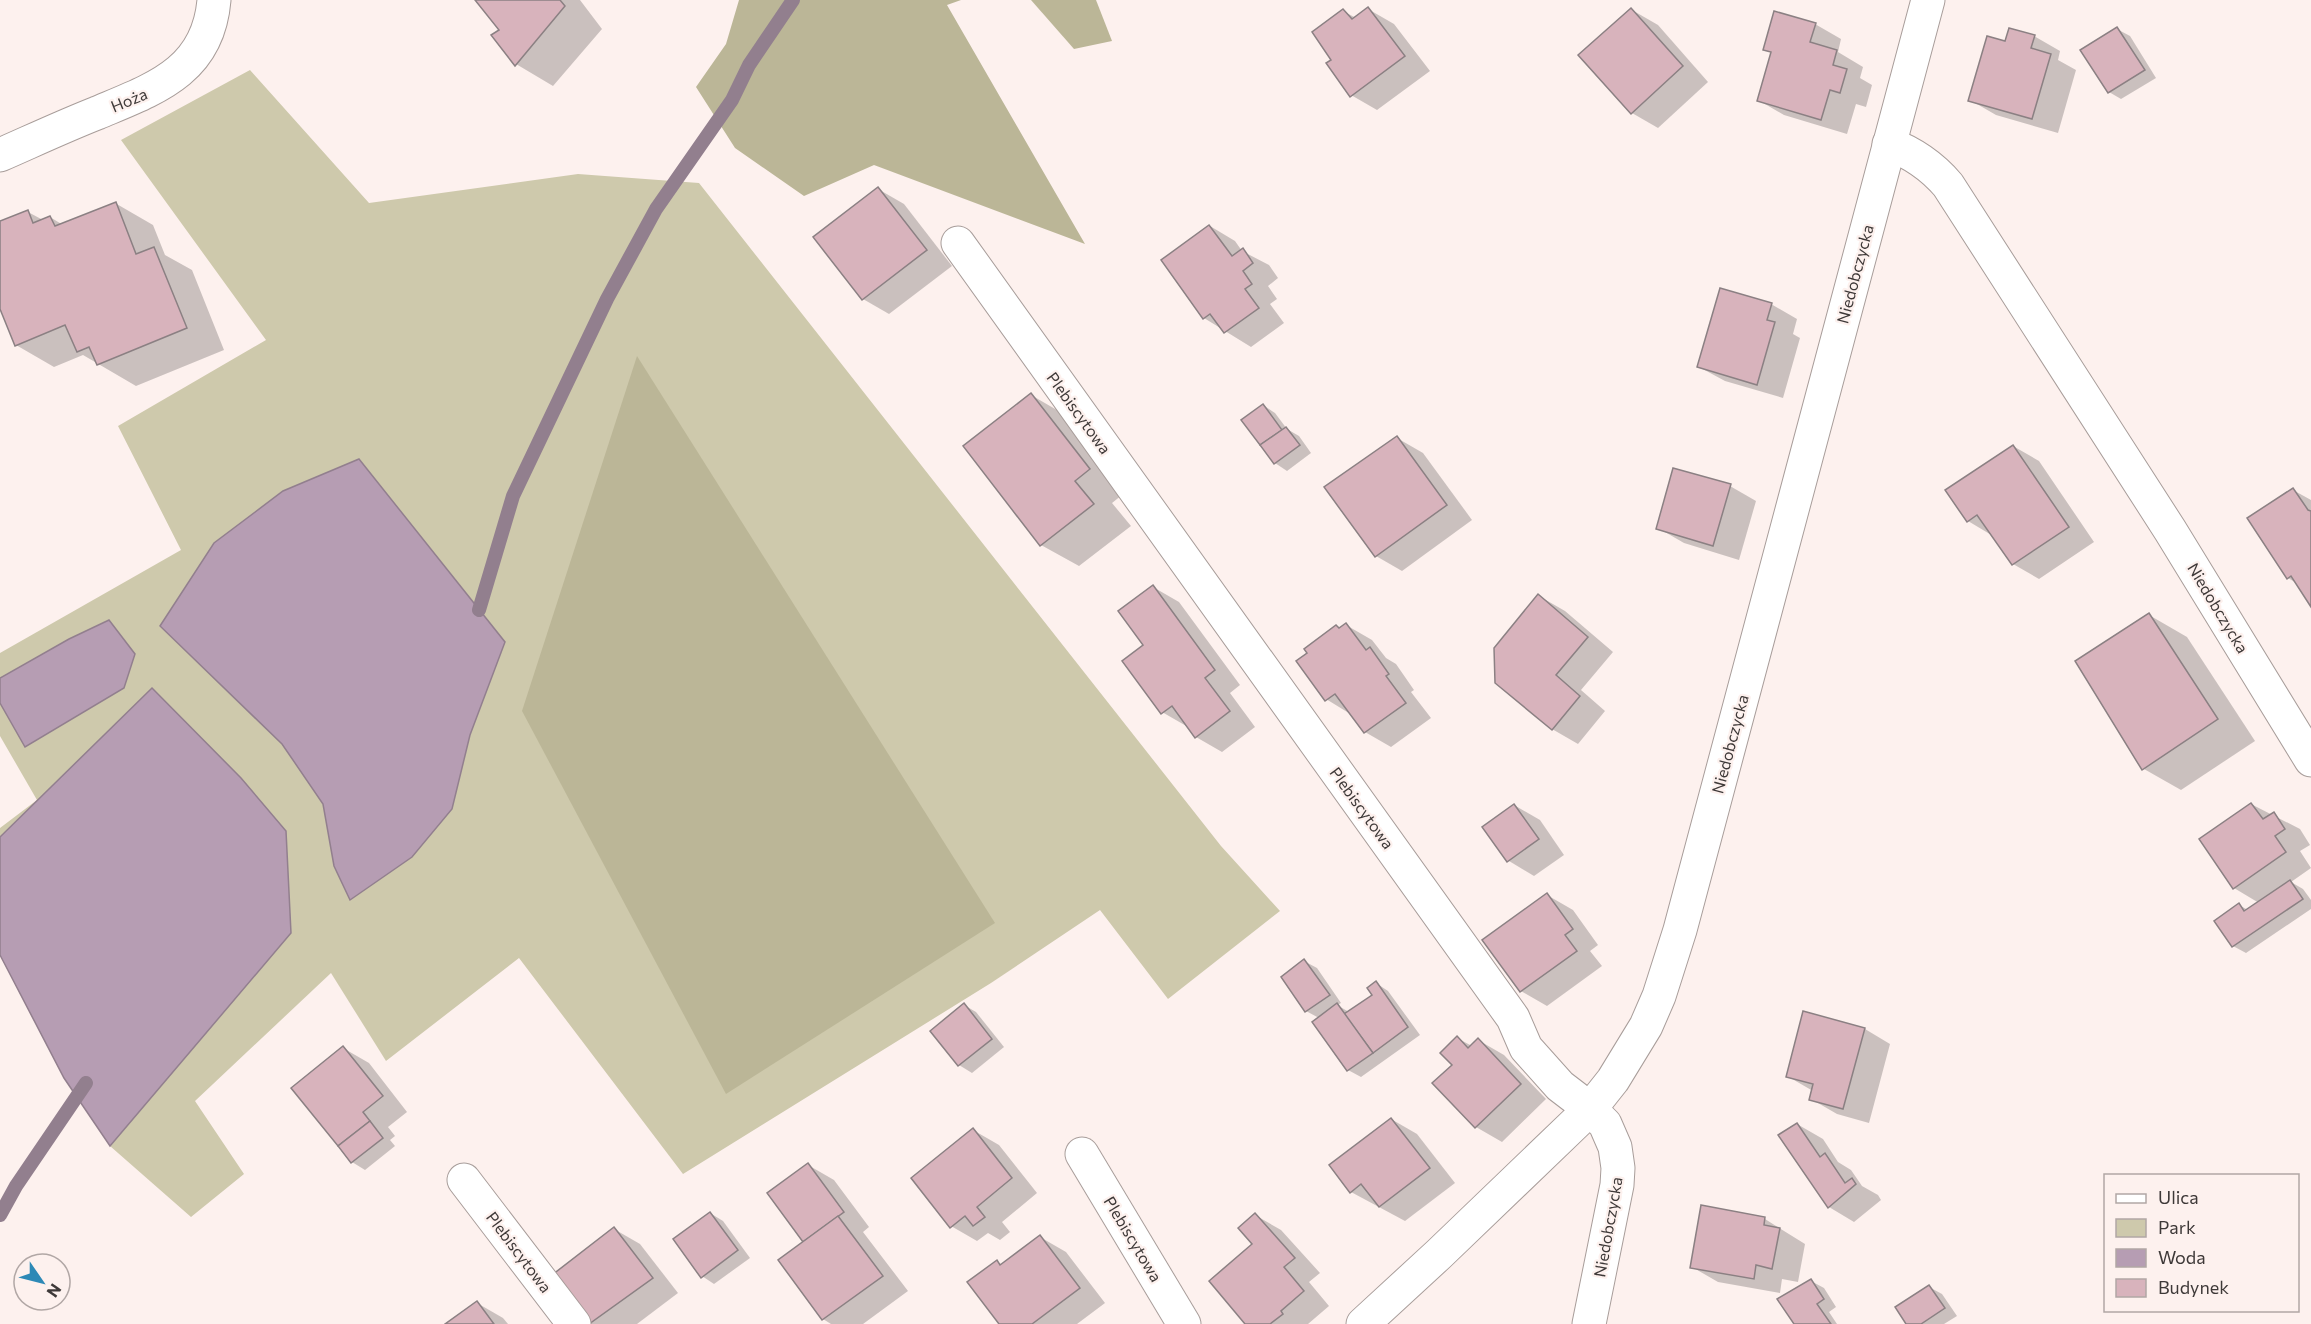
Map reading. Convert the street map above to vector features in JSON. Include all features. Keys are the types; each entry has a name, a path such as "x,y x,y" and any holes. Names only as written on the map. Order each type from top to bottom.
{"street":[{"name":"Hoża","path":"0,155 154,89 184,68 202,43 212,18 214,0"},
{"name":"Niedobczycka","path":"1589,1324 1615,1203 1618,1168 1615,1147 1605,1124 1590,1108 1629,1057 1659,996 1670,965 1928,0"},
{"name":"Niedobczycka","path":"1890,144 1918,157 1939,174 1948,185 2170,530 2311,760"},
{"name":"Plebiscytowa","path":"958,243 1513,1018 1526,1048 1560,1086 1590,1108"},
{"path":"1363,1324 1448,1246 1590,1108"},
{"name":"Plebiscytowa","path":"1083,1154 1184,1324"},
{"name":"Plebiscytowa","path":"464,1180 574,1324"}],"green space":[{"path":"250,70 369,203 578,174 699,183 1221,846 1280,911 1168,999 1100,910 991,983 683,1174 519,958 386,1061 331,973 195,1101 244,1174 191,1217 110,1146 64,1078 0,955 0,828 37,800 0,736 0,653 181,550 118,426 266,340 121,140"}],"shaded area":[{"path":"739,0 961,0 947,5 1085,244 874,165 804,196 735,148 696,87 726,44"},
{"path":"1031,0 1096,0 1112,41 1074,49"},
{"path":"637,356 995,923 726,1094 522,711"}],"water":[{"path":"359,459 505,642 470,735 452,809 412,857 350,900 334,866 323,804 282,744 160,626 214,543 283,491"},
{"path":"109,620 135,654 124,688 25,747 0,703 0,678 69,639"},
{"path":"152,688 241,778 286,831 291,933 110,1146 64,1078 0,955 0,837"}],"building":[{"path":"475,0 560,0 565,6 515,66 491,35 499,30"},
{"path":"1368,7 1405,56 1350,97 1326,63 1331,60 1312,32 1343,9 1352,19"},
{"path":"1631,8 1683,66 1631,114 1578,55"},
{"path":"1774,11 1816,23 1810,42 1837,50 1833,65 1847,69 1840,93 1830,90 1821,120 1757,101 1771,52 1763,50"},
{"path":"2117,27 2145,70 2108,93 2080,50"},
{"path":"2009,28 2035,35 2031,48 2051,54 2032,119 1968,101 1987,36 2005,41"},
{"path":"878,187 927,250 862,300 813,237"},
{"path":"116,202 136,254 154,247 187,328 97,365 89,347 77,352 65,325 15,346 0,309 0,221 28,210 33,223 50,216 55,226"},
{"path":"1209,225 1232,256 1243,248 1253,263 1243,271 1252,284 1245,289 1259,308 1224,333 1210,314 1203,319 1161,260"},
{"path":"1720,288 1772,303 1767,320 1775,322 1757,385 1697,367"},
{"path":"1031,393 1090,469 1075,481 1094,504 1040,546 963,446"},
{"path":"1263,404 1282,430 1260,445 1241,420"},
{"path":"1286,427 1300,445 1274,464 1260,445"},
{"path":"1397,436 1447,505 1375,557 1324,487"},
{"path":"2013,445 2069,527 2012,565 1977,515 1967,522 1945,490"},
{"path":"1673,468 1731,484 1713,546 1656,529"},
{"path":"2293,488 2311,511 2311,607 2291,576 2287,579 2247,518"},
{"path":"1153,585 1215,670 1205,678 1230,711 1195,738 1172,706 1161,714 1122,661 1143,645 1118,611"},
{"path":"1538,594 1588,637 1556,675 1580,696 1552,730 1495,683 1494,648"},
{"path":"2149,613 2218,719 2142,770 2075,661"},
{"path":"1346,623 1366,650 1370,647 1389,674 1386,676 1406,703 1364,733 1335,694 1325,701 1296,661 1307,653 1304,649 1336,625 1339,628"},
{"path":"2251,803 2263,819 2274,812 2285,829 2275,836 2286,852 2233,889 2199,839"},
{"path":"1514,804 1539,839 1507,862 1482,827"},
{"path":"2290,880 2303,899 2232,947 2214,921 2239,903 2244,911"},
{"path":"1547,893 1573,929 1565,935 1577,951 1520,992 1482,940"},
{"path":"1304,959 1330,995 1305,1012 1281,977"},
{"path":"1376,981 1408,1027 1373,1053 1344,1014 1372,995 1367,988"},
{"path":"964,1003 992,1039 958,1066 930,1031"},
{"path":"1337,1003 1373,1053 1347,1071 1312,1022"},
{"path":"1803,1011 1865,1028 1843,1109 1809,1100 1813,1084 1786,1077"},
{"path":"1457,1036 1468,1048 1478,1038 1521,1084 1475,1128 1432,1083 1452,1065 1440,1053"},
{"path":"343,1046 383,1096 363,1112 370,1121 338,1146 291,1088"},
{"path":"1391,1118 1430,1168 1379,1207 1361,1184 1350,1193 1329,1165"},
{"path":"370,1121 383,1138 351,1163 338,1146"},
{"path":"1797,1123 1820,1157 1825,1153 1845,1183 1852,1178 1856,1184 1828,1208 1778,1135"},
{"path":"973,1128 1012,1178 977,1207 985,1217 973,1226 965,1216 950,1228 911,1178"},
{"path":"808,1163 844,1212 803,1242 767,1193"},
{"path":"1701,1205 1765,1217 1764,1225 1780,1228 1772,1269 1756,1265 1754,1279 1690,1268"},
{"path":"710,1212 738,1250 701,1278 673,1239"},
{"path":"1255,1213 1295,1258 1284,1267 1304,1291 1281,1311 1283,1314 1270,1324 1245,1324 1209,1281 1252,1244 1238,1228"},
{"path":"838,1216 883,1276 822,1320 778,1260"},
{"path":"614,1227 653,1278 589,1324 552,1275"},
{"path":"1040,1235 1080,1288 1032,1324 999,1324 967,1282 997,1260 1000,1265"},
{"path":"1811,1279 1824,1299 1817,1304 1831,1324 1794,1324 1777,1299"},
{"path":"1929,1285 1945,1308 1921,1324 1906,1324 1895,1307"},
{"path":"477,1301 494,1324 445,1324"}],"waterway":[{"path":"479,610 513,496 607,299 656,209 732,100 749,65 793,0"},
{"path":"0,1215 16,1186 86,1083"}]}
